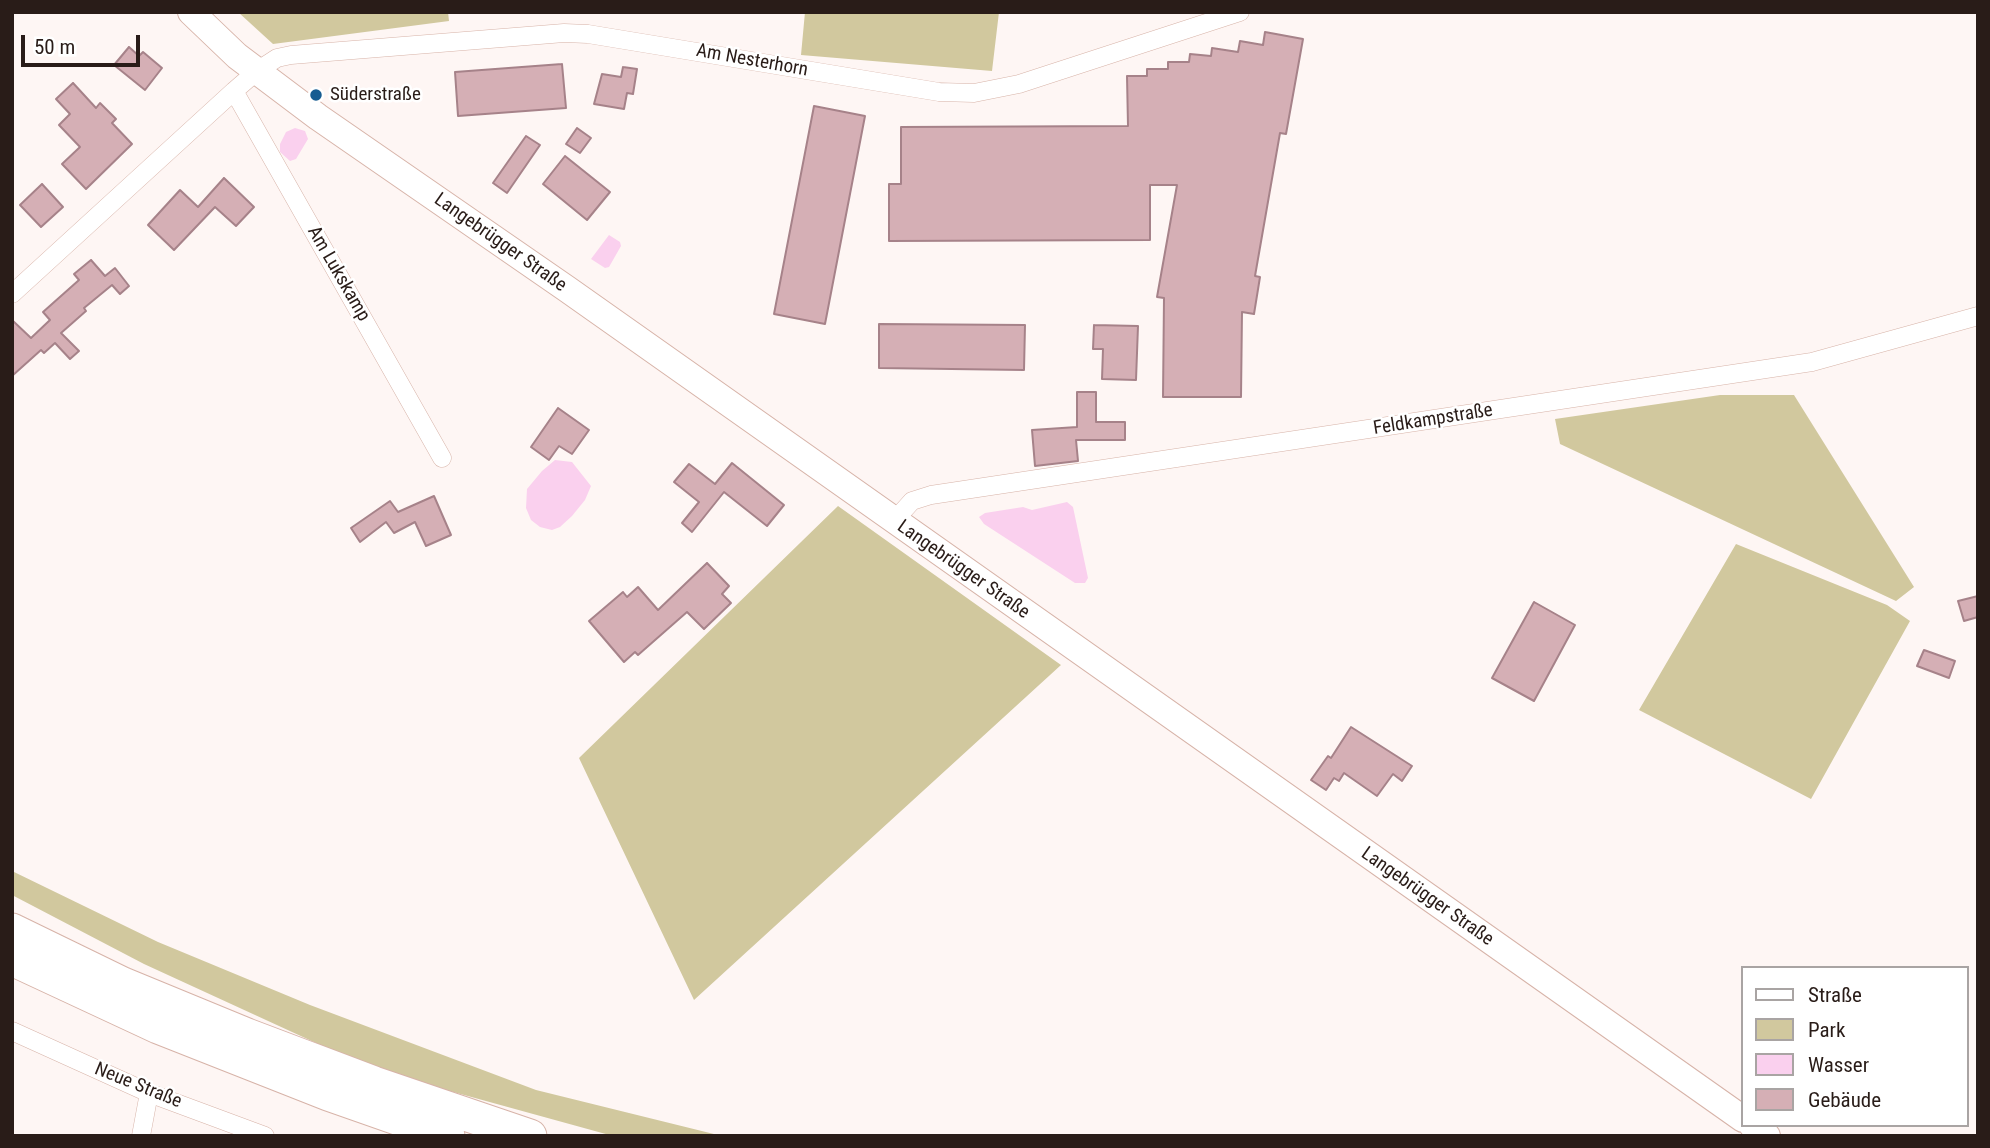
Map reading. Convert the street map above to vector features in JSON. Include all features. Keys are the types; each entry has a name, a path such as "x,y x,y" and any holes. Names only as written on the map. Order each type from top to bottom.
{"highway":[{"path":"12,930 123,984 247,1035 530,1136"},
{"path":"12,959 158,1027 328,1094 448,1136"}],"street":[{"name":"Langebrügger Straße","path":"191,12 257,71 1742,1118"},
{"name":"Am Nesterhorn","path":"257,71 277,58 291,55 564,33 611,37 939,93 974,93 1019,84 1240,12"},
{"path":"12,294 257,71"},
{"name":"Am Lukskamp","path":"234,91 442,457"},
{"name":"Feldkampstraße","path":"894,521 912,501 932,495 1812,362 1978,316"},
{"name":"Neue Straße","path":"12,1031 149,1093 265,1136"},
{"path":"141,1136 149,1093"}],"green space":[{"path":"238,12 448,12 449,21 273,44"},
{"path":"805,12 999,12 992,71 801,55"},
{"path":"1720,395 1794,395 1914,587 1896,601 1560,444 1555,419"},
{"path":"838,506 1061,665 694,1000 579,758"},
{"path":"1736,544 1887,605 1910,621 1811,799 1639,710"},
{"path":"12,871 158,942 310,1005 536,1090 722,1136 613,1136 377,1071 144,964 12,895"}],"water":[{"path":"295,128 305,131 308,139 296,159 290,161 280,152 280,144 286,132"},
{"path":"609,235 620,242 621,246 609,267 605,268 591,259"},
{"path":"555,460 572,462 591,486 585,500 572,516 560,527 552,530 540,527 531,520 526,508 527,489"},
{"path":"1067,502 1073,507 1088,578 1085,583 1075,583 984,524 979,517 985,513 1023,507 1032,510"}],"building":[{"path":"1265,32 1303,39 1286,134 1280,133 1255,276 1260,277 1254,314 1242,312 1241,397 1163,397 1164,298 1157,297 1177,185 1150,185 1150,240 889,241 889,184 901,184 901,127 1128,126 1127,76 1147,76 1147,69 1168,69 1168,62 1189,62 1190,54 1211,56 1212,48 1238,52 1240,41 1263,45"},
{"path":"129,47 139,56 143,52 162,68 145,90 114,65"},
{"path":"562,64 566,108 458,116 455,72"},
{"path":"623,67 637,69 633,94 627,93 624,109 594,104 602,74 621,77"},
{"path":"73,83 96,108 100,103 116,119 112,123 132,144 86,189 62,164 80,147 59,125 70,114 56,99"},
{"path":"814,106 865,116 825,324 774,314"},
{"path":"577,128 591,138 580,153 566,144"},
{"path":"526,136 540,145 507,193 493,183"},
{"path":"565,156 610,192 587,220 543,184"},
{"path":"224,178 254,207 236,226 215,207 174,250 148,225 180,190 198,207"},
{"path":"42,184 63,207 41,227 20,205"},
{"path":"91,260 105,276 115,268 129,286 120,294 112,285 84,308 86,311 61,333 79,351 70,359 55,343 44,353 41,350 12,376 12,320 31,338 50,320 43,312 79,280 74,274"},
{"path":"879,324 1025,325 1024,370 879,368"},
{"path":"1094,325 1138,326 1136,380 1102,379 1103,349 1093,349"},
{"path":"1077,392 1096,392 1096,422 1125,422 1125,440 1076,440 1078,461 1035,466 1032,430 1077,427"},
{"path":"558,408 589,430 572,454 559,446 549,460 531,447"},
{"path":"732,463 784,505 767,526 724,492 692,532 682,523 699,502 674,482 689,464 715,484"},
{"path":"434,496 451,535 426,546 415,522 394,533 386,522 360,542 351,528 390,501 398,512"},
{"path":"707,563 729,586 722,594 731,603 704,629 687,612 638,655 635,652 624,662 589,621 623,592 627,597 638,587 658,610"},
{"path":"1978,596 1978,617 1964,621 1958,601"},
{"path":"1534,602 1575,625 1534,701 1492,678"},
{"path":"1924,650 1955,661 1949,678 1917,666"},
{"path":"1351,727 1412,766 1402,781 1393,774 1377,796 1344,773 1339,781 1334,778 1326,790 1311,780 1328,756 1331,758"}],"place":[{"name":"Süderstraße","path":"316,95"}]}
